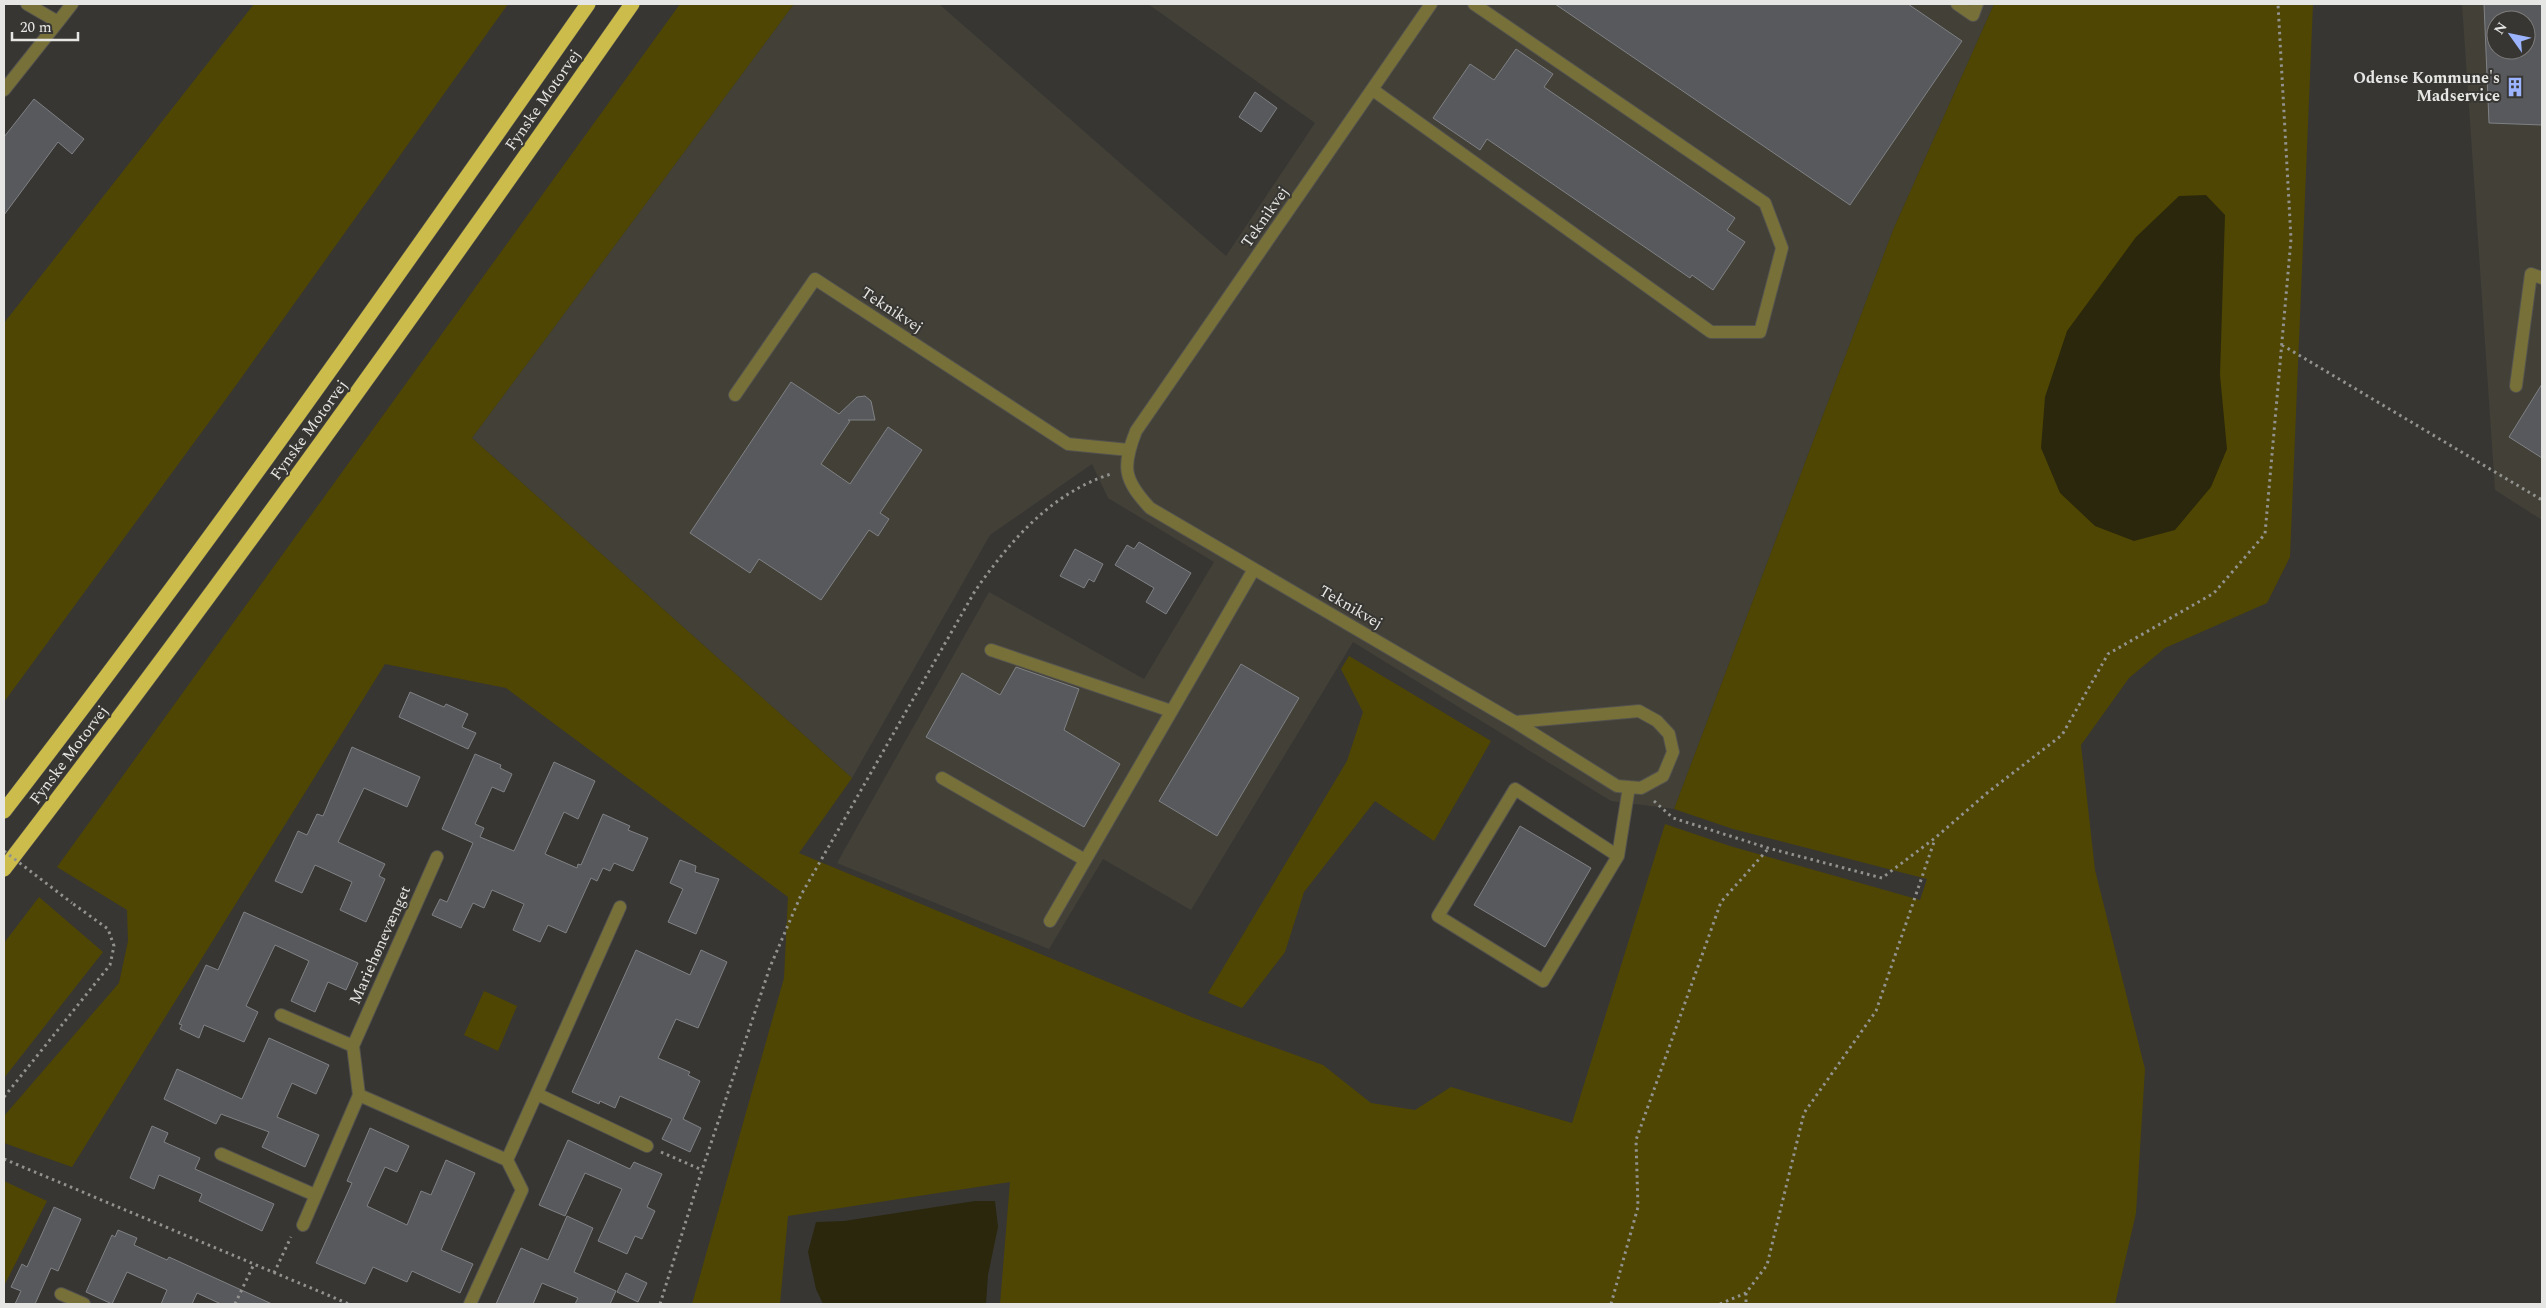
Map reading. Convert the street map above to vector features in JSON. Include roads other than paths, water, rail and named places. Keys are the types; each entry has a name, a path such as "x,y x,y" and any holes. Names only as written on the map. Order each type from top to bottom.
{"highway":[{"name":"Fynske Motorvej","path":"4,811 142,628 373,311 588,4"},
{"name":"Fynske Motorvej","path":"4,869 166,654 403,331 632,4"}],"street":[{"path":"27,4 58,22"},
{"path":"4,90 72,4"},
{"name":"Teknikvej","path":"1431,4 1136,431 1129,450 1126,469 1136,493 1150,508 1515,722 1617,786 1635,788"},
{"path":"1373,90 1711,332 1760,332 1782,248 1765,203 1474,4"},
{"path":"1957,4 1974,15 1977,4"},
{"path":"2516,386 2531,274 2542,278"},
{"name":"Teknikvej","path":"735,395 815,279 1068,444 1129,450"},
{"path":"1050,921 1254,569"},
{"path":"991,650 1171,711"},
{"path":"1515,722 1639,711 1658,721 1669,734 1673,752 1663,776 1635,788 1618,856 1543,981 1438,916 1515,789 1618,856"},
{"path":"942,778 1085,860"},
{"name":"Mariehønevænget","path":"353,1046 437,857"},
{"path":"507,1160 620,907"},
{"path":"281,1015 353,1046 359,1095 303,1225"},
{"path":"537,1094 647,1146"},
{"path":"359,1095 507,1160 522,1190 470,1304"},
{"path":"221,1154 315,1195"},
{"path":"61,1294 84,1304"}],"place":[{"name":"Odense Kommune's Madservice","path":"2515,87"}]}
